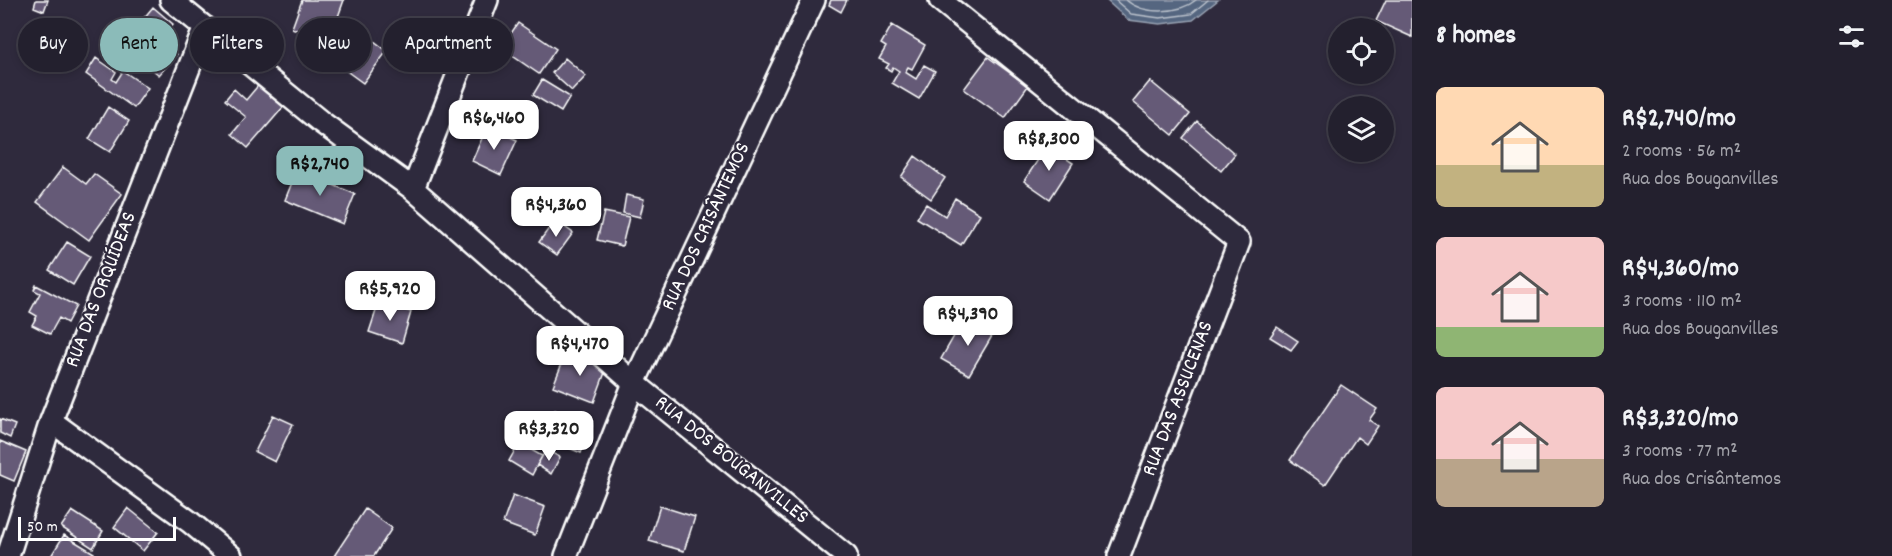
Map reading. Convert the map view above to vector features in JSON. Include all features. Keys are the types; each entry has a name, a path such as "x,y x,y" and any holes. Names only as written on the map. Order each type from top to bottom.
{"street":[{"name":"RUA DOS BOUGANVILLES","path":"171,0 194,18"},
{"path":"413,189 486,0"},
{"name":"RUA DOS CRISÂNTEMOS","path":"566,556 634,383 814,0"},
{"name":"RUA DAS ASSUCENAS","path":"940,0 1239,242 1119,556"},
{"name":"RUA DAS ORQUÍDEAS","path":"8,556 51,421 190,65"},
{"name":"RUA DOS BOUGANVILLES","path":"260,72 321,122 413,189 634,383 846,556"},
{"path":"51,421 190,522 231,556"}],"water":[{"path":"1106,0 1218,0 1193,20 1160,24 1128,20"}],"building":[{"path":"36,0 48,0 44,11 34,7"},
{"path":"302,0 344,0 338,18 296,18 296,30 292,28"},
{"path":"831,0 847,0 841,12 829,5"},
{"path":"1386,0 1412,0 1412,37 1394,29 1394,18 1377,18"},
{"path":"153,7 166,18 144,18"},
{"path":"518,23 556,49 539,74 513,56 513,30"},
{"path":"892,25 925,45 912,69 908,67 905,72 916,79 924,65 935,71 919,99 892,83 899,71 893,67 891,71 886,68 889,64 879,59 886,47 881,44"},
{"path":"371,39 383,48 383,56 363,83 348,72 371,72"},
{"path":"988,57 1028,86 1005,118 964,89"},
{"path":"96,58 100,61 100,72 116,72 112,79 116,82 124,72 148,88 134,108 86,74"},
{"path":"565,58 586,76 572,91 552,73"},
{"path":"542,80 570,97 561,112 533,95"},
{"path":"1150,81 1190,114 1173,135 1133,102"},
{"path":"261,82 286,104 248,148 232,134 246,117 225,100 234,89 246,100"},
{"path":"108,107 129,121 110,152 89,139"},
{"path":"1197,121 1235,154 1221,171 1183,138"},
{"path":"487,127 517,140 501,175 472,161"},
{"path":"1047,146 1073,163 1050,199 1024,181"},
{"path":"915,156 945,178 931,199 901,177"},
{"path":"63,167 86,184 94,174 122,194 89,240 37,202"},
{"path":"297,170 355,194 343,224 285,200"},
{"path":"626,195 644,199 640,217 623,213"},
{"path":"955,198 980,214 961,245 917,218 926,204 945,216"},
{"path":"604,212 629,217 622,246 597,240"},
{"path":"555,220 573,233 557,255 539,242"},
{"path":"67,242 90,256 73,285 49,270"},
{"path":"36,285 76,306 67,323 59,318 50,334 32,325 37,316 30,312 40,293 34,290"},
{"path":"379,302 411,312 402,343 369,332"},
{"path":"974,318 995,331 969,375 941,359 957,331 964,335"},
{"path":"1277,327 1298,341 1291,350 1270,337"},
{"path":"567,351 607,367 594,402 553,386"},
{"path":"1341,385 1377,409 1369,420 1378,426 1366,444 1357,437 1325,485 1290,460"},
{"path":"555,410 592,426 581,453 543,437"},
{"path":"273,415 293,424 275,462 255,452"},
{"path":"0,419 15,425 10,438 0,433"},
{"path":"0,441 26,452 14,481 0,475"},
{"path":"519,443 542,456 532,475 509,461"},
{"path":"546,450 560,457 551,474 537,465"},
{"path":"513,495 545,507 535,535 503,523"},
{"path":"660,506 695,517 684,551 649,541"},
{"path":"128,508 158,532 143,551 114,527"},
{"path":"365,509 392,528 374,556 334,556"},
{"path":"72,511 103,531 93,548 61,527"},
{"path":"64,535 94,553 92,556 51,556"}]}
